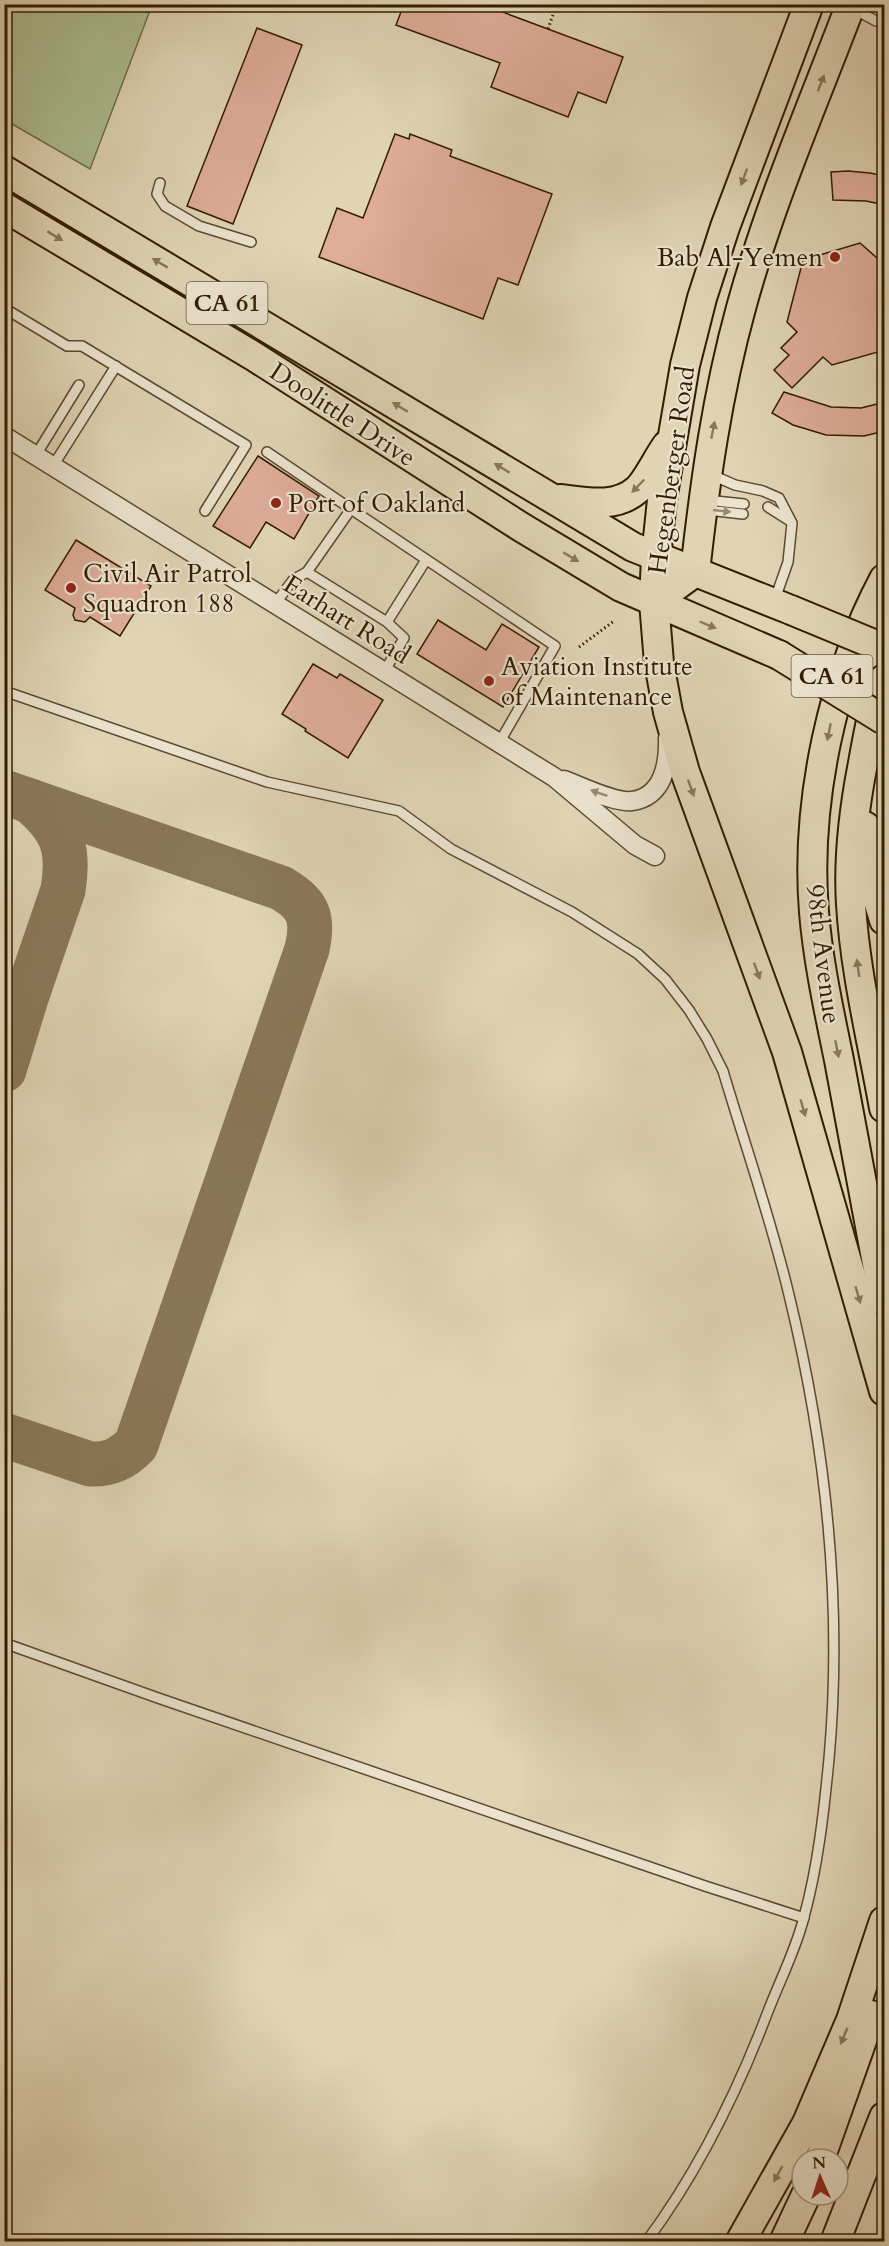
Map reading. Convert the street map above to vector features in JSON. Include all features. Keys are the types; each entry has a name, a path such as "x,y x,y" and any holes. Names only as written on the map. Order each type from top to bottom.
{"main road":[{"name":"Hegenberger Road","path":"654,602 656,557 671,438 685,365 702,298 725,227 809,4"},
{"name":"Hegenberger Road","path":"654,602 695,572 704,494 724,375 741,306 762,240 851,6"},
{"path":"764,122 800,137"},
{"name":"Doolittle Drive","path":"4,170 633,547 885,649"},
{"name":"Doolittle Drive","path":"4,207 255,357 521,527 621,587 885,698"},
{"path":"552,498 604,503 621,499 638,488 671,438"},
{"name":"98th Avenue","path":"885,579 870,605 848,660 831,717 819,778 813,842 814,911 823,976 885,1300"},
{"path":"654,602 659,663 668,712 685,772 787,1052 885,1391"},
{"path":"779,654 885,720"},
{"name":"98th Avenue","path":"885,679 868,732 858,786 851,842 850,904 859,973 885,1108"},
{"path":"858,786 874,887 885,920"},
{"path":"740,2241 807,2123 850,2020 885,1921"},
{"path":"824,2147 868,2026 885,1960"},
{"path":"835,2241 885,2117"},
{"path":"784,2241 800,2207"}],"street":[{"name":"Earhart Road","path":"8,442 36,455 554,777 635,844 655,856"},
{"path":"554,777 615,798 631,801 646,797 661,782 667,763 668,712"}],"lane":[{"path":"851,6 876,21 885,21"},
{"path":"160,183 157,194 165,206 199,226 251,243"},
{"path":"4,308 67,346 82,346 246,445 205,512"},
{"path":"53,466 116,366"},
{"path":"36,455 79,386"},
{"path":"267,452 555,646 499,743"},
{"path":"704,494 735,485 763,491 779,498 792,523 783,607"},
{"path":"704,494 743,509"},
{"path":"275,604 293,580 307,572 351,509"},
{"path":"768,512 792,523"},
{"path":"387,622 426,560"},
{"path":"307,572 387,622 404,638 384,672"},
{"path":"4,691 267,782 399,811 451,849 572,912 638,954 665,979 689,1010 723,1071 789,1294 820,1448 834,1596 832,1719 826,1793 804,1918 743,2077 721,2121 670,2210 646,2241"},
{"path":"4,1643 682,1879 804,1918"}],"path":[{"path":"548,29 557,4"},
{"path":"579,647 614,621"}],"green space":[{"path":"5,4 152,5 90,169 5,120"}],"building":[{"path":"404,4 481,4 623,57 606,103 578,92 568,117 491,87 500,63 396,25"},
{"path":"257,28 302,45 233,224 187,206"},
{"path":"395,134 409,139 410,134 452,150 450,156 552,194 518,285 498,278 483,319 319,257 337,208 363,218"},
{"path":"848,171 885,176 885,205 866,201 833,200 831,172"},
{"path":"860,243 885,265 885,350 832,365 823,357 792,388 774,370 789,355 781,348 797,332 787,322 803,260"},
{"path":"784,392 831,407 861,408 885,402 885,431 864,436 826,435 793,425 772,413"},
{"name":"Port of Oakland","path":"258,456 319,496 294,539 266,522 250,548 213,526"},
{"name":"Civil Air Patrol Squadron 188","path":"76,540 151,586 120,636 90,617 85,622 75,620 73,615 75,608 45,590"},
{"name":"Aviation Institute of Maintenance","path":"438,620 486,650 502,624 539,647 503,707 417,654"},
{"path":"313,664 337,678 340,674 383,700 348,758 282,714"}],"taxiway":[{"path":"4,792 281,888 303,906 310,929 307,949 136,1445 115,1460 90,1464 4,1435"},
{"path":"4,1070 63,890 65,875 61,840 50,820 30,801"}],"railway":[{"path":"876,2242 884,2222"}],"place":[{"name":"Bab Al-Yemen","path":"835,257"},
{"name":"Port of Oakland","path":"276,503"},
{"name":"Civil Air Patrol Squadron 188","path":"71,588"},
{"name":"Aviation Institute of Maintenance","path":"489,681"}]}
